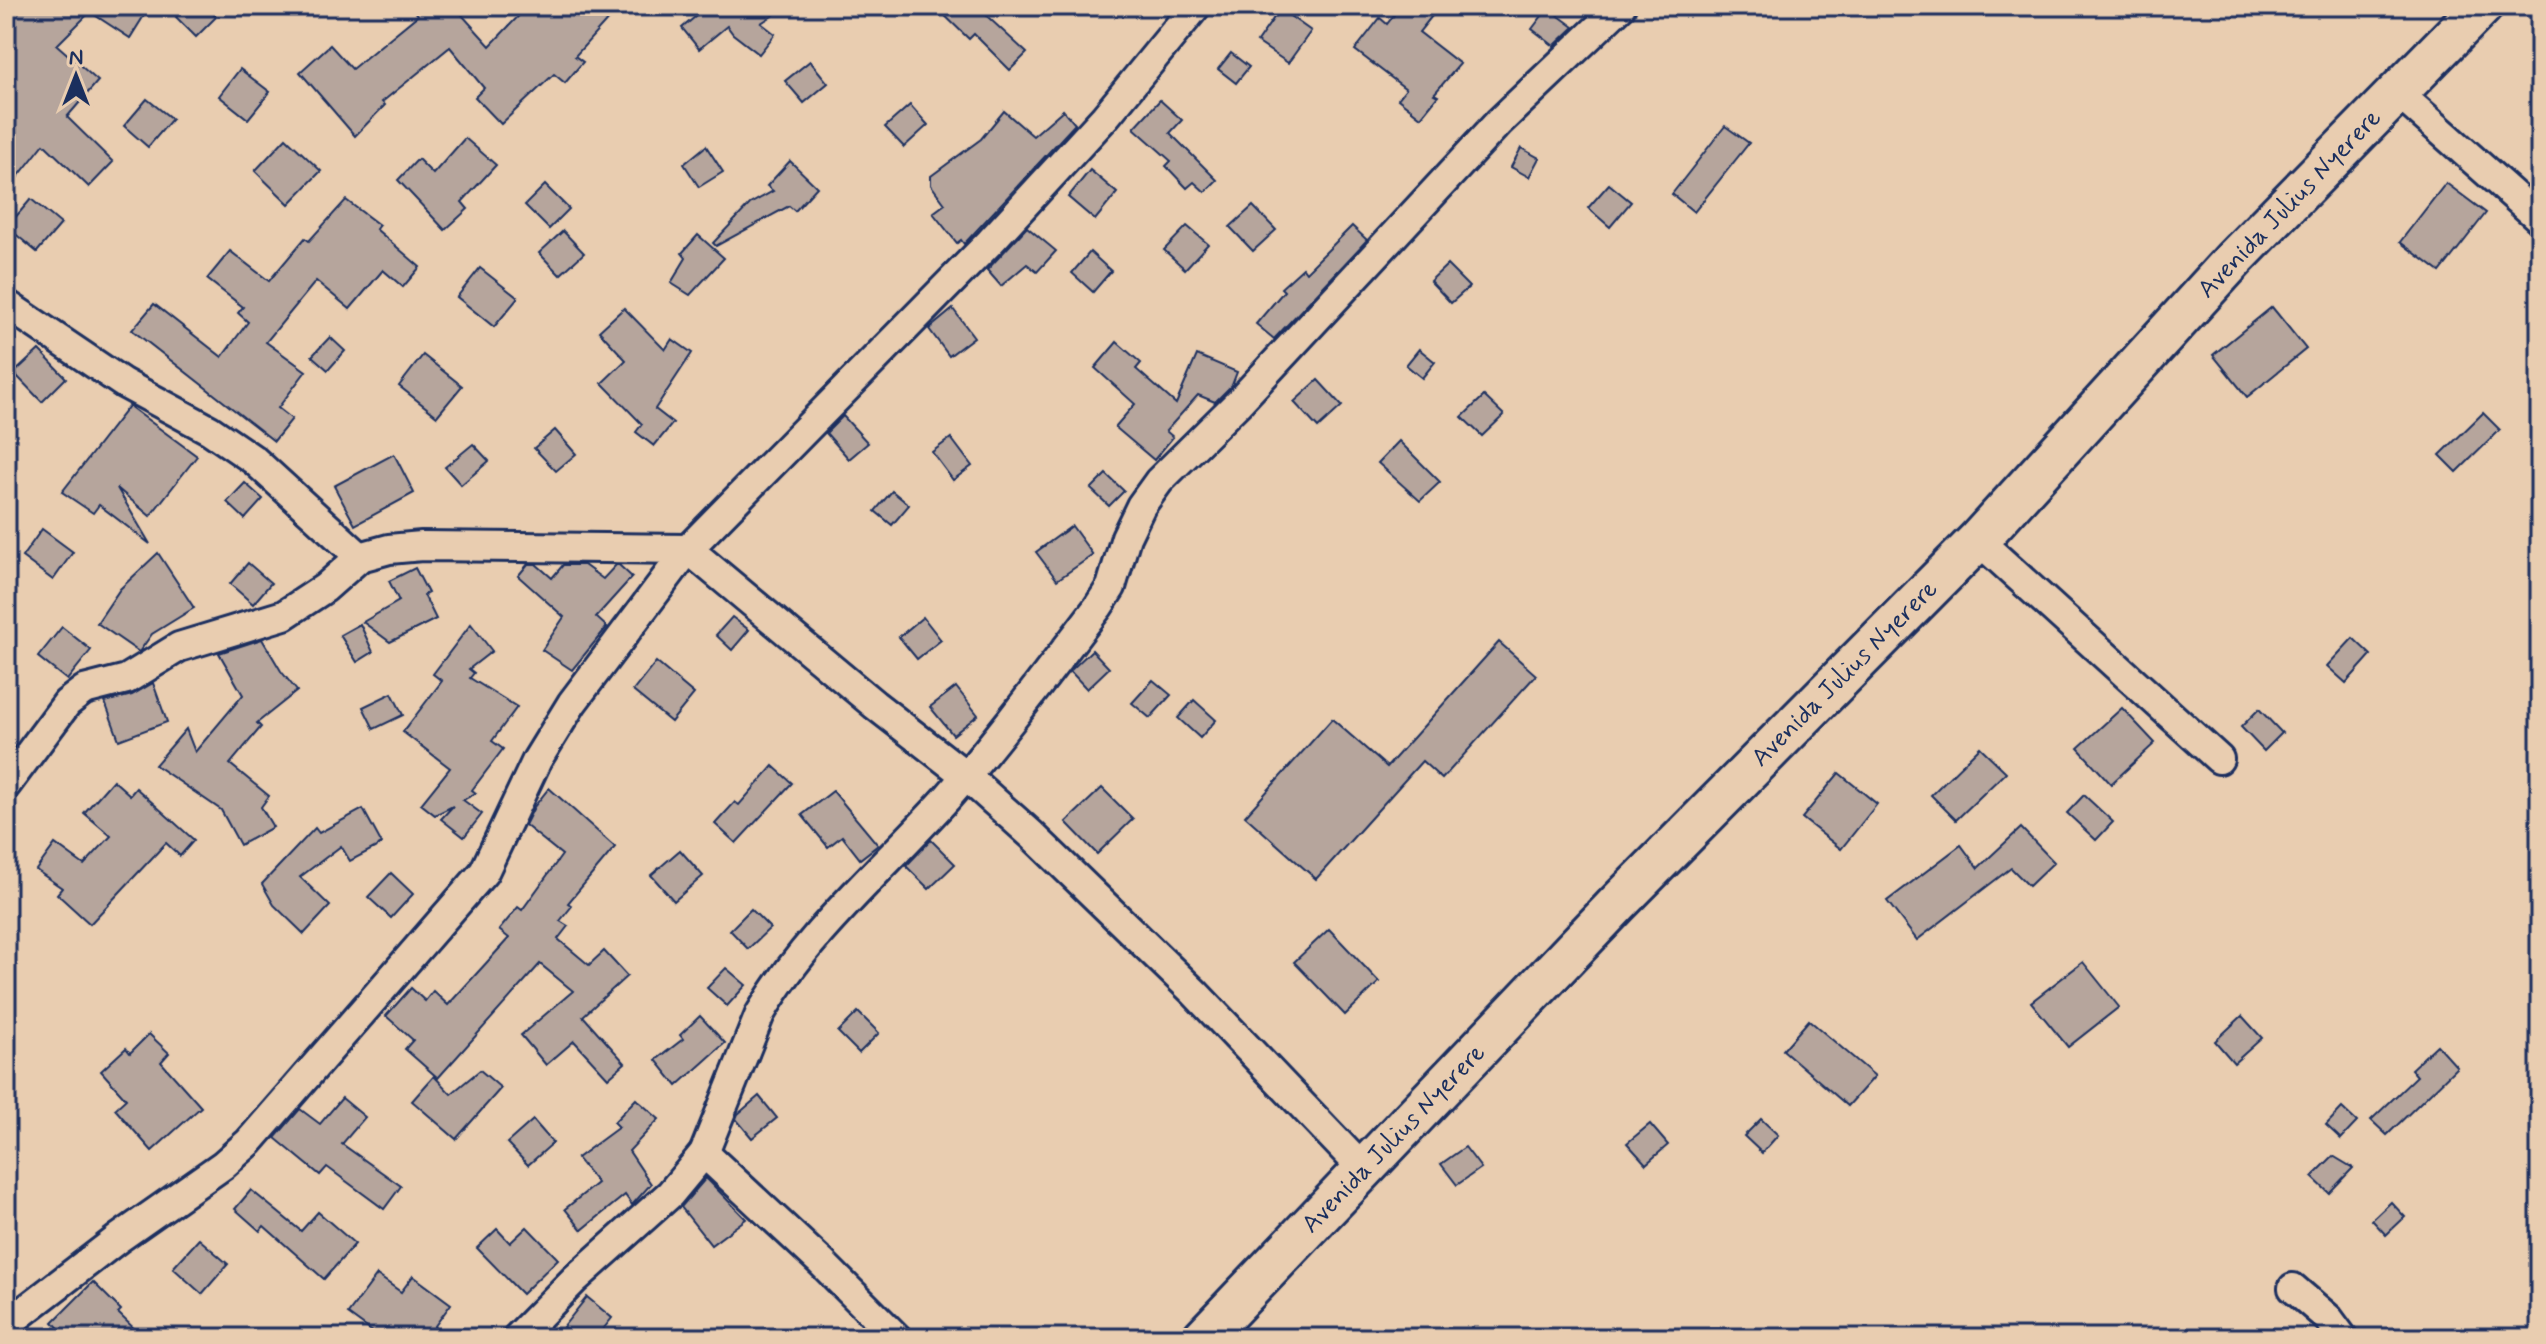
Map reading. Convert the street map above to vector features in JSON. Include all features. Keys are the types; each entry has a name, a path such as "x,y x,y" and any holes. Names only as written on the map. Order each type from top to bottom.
{"street":[{"path":"6,1325 119,1238 223,1165 249,1142 484,872 537,760 572,703 688,549 990,242 1105,117 1196,6"},
{"path":"517,1338 575,1279 670,1194 704,1153 760,1014 772,994 965,775 1098,607 1111,587 1126,537 1141,506 1159,481 1238,403 1499,122 1621,6"},
{"name":"Avenida Julius Nyerere","path":"1203,1338 1618,903 1978,540 2235,258 2482,6"},
{"path":"2398,93 2540,219"},
{"path":"6,304 123,383 210,430 254,460 360,557"},
{"path":"1978,540 2219,759"},
{"path":"6,785 67,703 84,690 127,679 179,647 284,615 325,588 360,557 389,549 422,546 688,549 875,705 965,775 1032,835 1195,993 1364,1170"},
{"path":"704,1153 897,1338"},
{"path":"2293,1288 2329,1319 2343,1338"}],"building":[{"path":"22,6 150,6 130,38 90,12 57,45 98,81 67,117 113,162 89,187 44,144 6,192 6,22"},
{"path":"186,6 205,6 216,17 196,37 176,17"},
{"path":"411,6 454,6 490,46 528,6 620,6 575,56 583,62 565,83 554,74 501,124 475,97 484,88 450,47 382,102 385,105 355,136 300,72 330,45 352,69 418,15"},
{"path":"708,6 788,6 761,23 775,34 759,54 727,26 699,49 682,28"},
{"path":"935,6 976,6 1027,53 1010,70 974,34 969,39"},
{"path":"1401,6 1440,6 1419,32 1460,64 1434,94 1438,96 1421,117 1398,99 1406,89 1355,50 1380,18 1387,24"},
{"path":"1548,8 1574,27 1554,46 1532,29"},
{"path":"1280,9 1311,31 1288,63 1257,42"},
{"path":"1231,53 1249,67 1236,83 1218,69"},
{"path":"810,61 828,83 804,103 785,81"},
{"path":"240,69 270,92 248,119 219,96"},
{"path":"147,99 172,119 148,147 124,126"},
{"path":"1160,100 1182,120 1170,133 1217,180 1205,192 1194,182 1187,188 1166,166 1171,161 1134,128"},
{"path":"910,105 928,125 904,147 885,127"},
{"path":"1063,110 1075,124 964,244 961,240 957,243 933,213 945,204 931,185 931,176 981,139 1004,111 1033,136"},
{"path":"1725,126 1749,143 1694,212 1672,194"},
{"path":"286,138 321,171 289,204 255,171"},
{"path":"465,138 496,165 462,202 468,209 445,230 398,180 418,159 433,174"},
{"path":"706,146 723,172 699,187 684,164"},
{"path":"1521,148 1539,158 1529,177 1511,167"},
{"path":"790,161 817,187 795,211 789,206 716,246 713,243 750,204 773,191 767,186"},
{"path":"1090,170 1117,193 1095,220 1068,197"},
{"path":"2446,183 2486,213 2440,272 2400,242"},
{"path":"1609,184 1631,202 1610,227 1588,208"},
{"path":"545,185 569,209 549,229 525,205"},
{"path":"31,199 61,224 37,252 7,227"},
{"path":"346,200 379,225 376,229 420,267 403,287 383,270 350,309 316,281 266,342 306,371 278,408 292,419 274,441 132,330 154,304 222,357 248,322 238,313 243,307 207,279 230,251 269,281 305,238 309,241"},
{"path":"1253,206 1276,230 1253,251 1230,227"},
{"path":"1187,226 1208,244 1185,269 1164,250"},
{"path":"1352,226 1367,240 1274,339 1256,324 1284,291 1281,288 1303,268 1306,272"},
{"path":"1027,227 1056,251 1037,272 1027,264 1001,286 987,270"},
{"path":"563,231 584,253 560,275 539,253"},
{"path":"698,235 724,258 690,295 671,283 686,258 682,253"},
{"path":"1090,252 1111,271 1093,292 1072,273"},
{"path":"1447,265 1469,287 1451,303 1430,281"},
{"path":"480,268 518,298 494,327 457,297"},
{"path":"2272,307 2306,349 2247,397 2213,355"},
{"path":"624,308 665,350 672,339 692,353 655,409 673,423 654,446 636,432 642,424 602,383 626,360 599,331"},
{"path":"953,309 974,337 949,356 929,329"},
{"path":"330,337 345,351 328,370 312,356"},
{"path":"1117,342 1141,363 1136,369 1176,404 1197,355 1237,372 1232,385 1215,402 1198,395 1166,431 1173,437 1154,460 1115,427 1135,404 1095,368"},
{"path":"1419,349 1435,362 1422,378 1406,365"},
{"path":"39,350 66,378 42,402 14,373"},
{"path":"423,355 462,386 437,416 399,386"},
{"path":"1318,380 1342,406 1318,428 1294,402"},
{"path":"1484,396 1504,415 1482,436 1462,417"},
{"path":"129,406 197,456 150,516 117,488 150,544 99,505 93,513 62,492"},
{"path":"2483,413 2500,430 2457,472 2440,455"},
{"path":"843,416 868,443 849,459 826,433"},
{"path":"555,430 576,454 556,471 534,448"},
{"path":"951,438 972,466 953,480 932,452"},
{"path":"1399,441 1440,482 1420,501 1378,463"},
{"path":"473,444 489,461 461,485 445,467"},
{"path":"394,454 414,493 355,525 334,486"},
{"path":"1106,474 1124,491 1109,506 1091,489"},
{"path":"245,483 263,499 245,519 227,502"},
{"path":"892,491 909,505 892,525 875,511"},
{"path":"1072,526 1093,555 1057,580 1036,552"},
{"path":"42,529 73,552 53,580 22,557"},
{"path":"158,553 194,608 152,634 139,652 97,623 120,589"},
{"path":"248,563 271,583 253,604 230,584"},
{"path":"528,564 536,564 552,578 563,565 584,565 603,579 619,565 632,577 596,617 607,627 572,670 542,650 564,617 518,576"},
{"path":"415,568 428,593 424,595 436,619 390,642 363,622 399,601 389,581"},
{"path":"732,617 749,630 732,650 716,635"},
{"path":"923,617 941,640 917,659 899,637"},
{"path":"360,624 373,652 357,662 340,635"},
{"path":"471,624 492,651 469,669 474,673 470,678 517,707 492,741 503,749 472,790 476,793 463,800 482,814 464,837 441,819 453,806 435,815 421,804 450,768 403,732 442,681 433,674"},
{"path":"62,627 91,650 67,680 38,657"},
{"path":"2353,638 2371,655 2346,683 2327,666"},
{"path":"262,639 297,691 257,723 261,727 230,764 269,796 261,807 273,827 240,845 221,810 155,765 186,729 195,752 243,695 219,653"},
{"path":"1499,642 1536,675 1442,779 1422,761 1316,879 1245,816 1332,719 1387,767"},
{"path":"1092,650 1109,668 1087,689 1070,671"},
{"path":"656,662 694,694 671,722 633,691"},
{"path":"1153,680 1171,695 1150,718 1132,703"},
{"path":"153,683 167,722 119,740 105,702 132,695"},
{"path":"956,687 978,715 953,735 930,707"},
{"path":"392,693 403,715 374,729 363,707"},
{"path":"1194,700 1216,720 1200,738 1178,718"},
{"path":"2122,708 2155,743 2111,784 2078,748"},
{"path":"2259,709 2282,733 2264,751 2241,727"},
{"path":"1980,747 2006,772 1956,820 1931,795"},
{"path":"773,766 792,783 736,843 715,824 735,802 739,805"},
{"path":"1839,773 1877,804 1841,849 1802,818"},
{"path":"113,780 130,795 136,788 194,840 180,856 166,843 90,924 57,894 62,888 36,870 55,844 84,865 111,836 84,813"},
{"path":"549,788 615,847 568,903 572,906 560,921 568,926 558,939 589,965 604,951 627,976 583,1016 625,1063 608,1078 574,1041 546,1065 521,1035 573,991 540,964 438,1078 405,1049 413,1040 386,1016 411,988 425,1001 433,991 448,1005 509,938 499,930 518,907 522,910 562,855 525,825"},
{"path":"1102,788 1133,819 1097,854 1066,822"},
{"path":"833,791 878,845 860,859 842,836 828,847 802,815"},
{"path":"2084,795 2113,822 2096,840 2067,813"},
{"path":"363,809 382,844 350,861 341,846 300,877 330,906 304,934 274,905 262,884 315,828 319,833"},
{"path":"2021,828 2054,862 2029,886 2011,868 1917,940 1887,901 1961,845 1978,868"},
{"path":"931,840 955,864 929,889 906,866"},
{"path":"680,850 703,876 674,901 651,875"},
{"path":"391,873 413,894 391,918 368,897"},
{"path":"751,909 770,928 748,949 730,930"},
{"path":"1329,929 1379,982 1345,1015 1294,962"},
{"path":"2083,962 2119,1007 2068,1047 2031,1002"},
{"path":"726,968 746,985 727,1006 707,988"},
{"path":"858,1012 879,1033 859,1053 838,1032"},
{"path":"700,1016 725,1043 677,1086 656,1060 683,1039 680,1035"},
{"path":"2242,1016 2262,1038 2234,1063 2215,1041"},
{"path":"1809,1020 1875,1076 1848,1106 1783,1050"},
{"path":"149,1034 169,1053 161,1062 201,1107 152,1151 115,1109 126,1099 101,1071 126,1048 130,1053"},
{"path":"2437,1045 2457,1067 2387,1135 2371,1120 2417,1076 2411,1069"},
{"path":"480,1070 501,1088 456,1139 412,1101 434,1076 451,1094"},
{"path":"759,1096 777,1118 752,1138 736,1119"},
{"path":"342,1098 365,1117 342,1144 401,1186 384,1209 327,1167 320,1175 275,1138 300,1109 320,1124"},
{"path":"636,1099 659,1119 629,1151 651,1184 632,1205 625,1195 582,1230 565,1209 597,1183 577,1158 619,1127 614,1122"},
{"path":"2342,1108 2357,1122 2341,1139 2326,1125"},
{"path":"1761,1119 1778,1135 1762,1153 1744,1136"},
{"path":"533,1120 553,1143 528,1165 507,1143"},
{"path":"1650,1124 1668,1145 1646,1164 1627,1143"},
{"path":"1465,1147 1481,1168 1457,1185 1441,1164"},
{"path":"2333,1156 2353,1168 2329,1193 2312,1177"},
{"path":"706,1178 746,1219 711,1245 681,1207"},
{"path":"251,1190 301,1231 318,1212 355,1244 324,1279 264,1226 260,1231 235,1209"},
{"path":"2391,1202 2405,1217 2386,1235 2372,1220"},
{"path":"527,1227 558,1259 522,1294 477,1248 497,1229 510,1243"},
{"path":"199,1239 228,1264 202,1294 173,1268"},
{"path":"377,1275 401,1292 413,1276 451,1304 426,1338 381,1338 348,1314"},
{"path":"93,1282 144,1338 68,1338 53,1322"},
{"path":"587,1297 612,1318 596,1338 577,1338 563,1327"}]}
